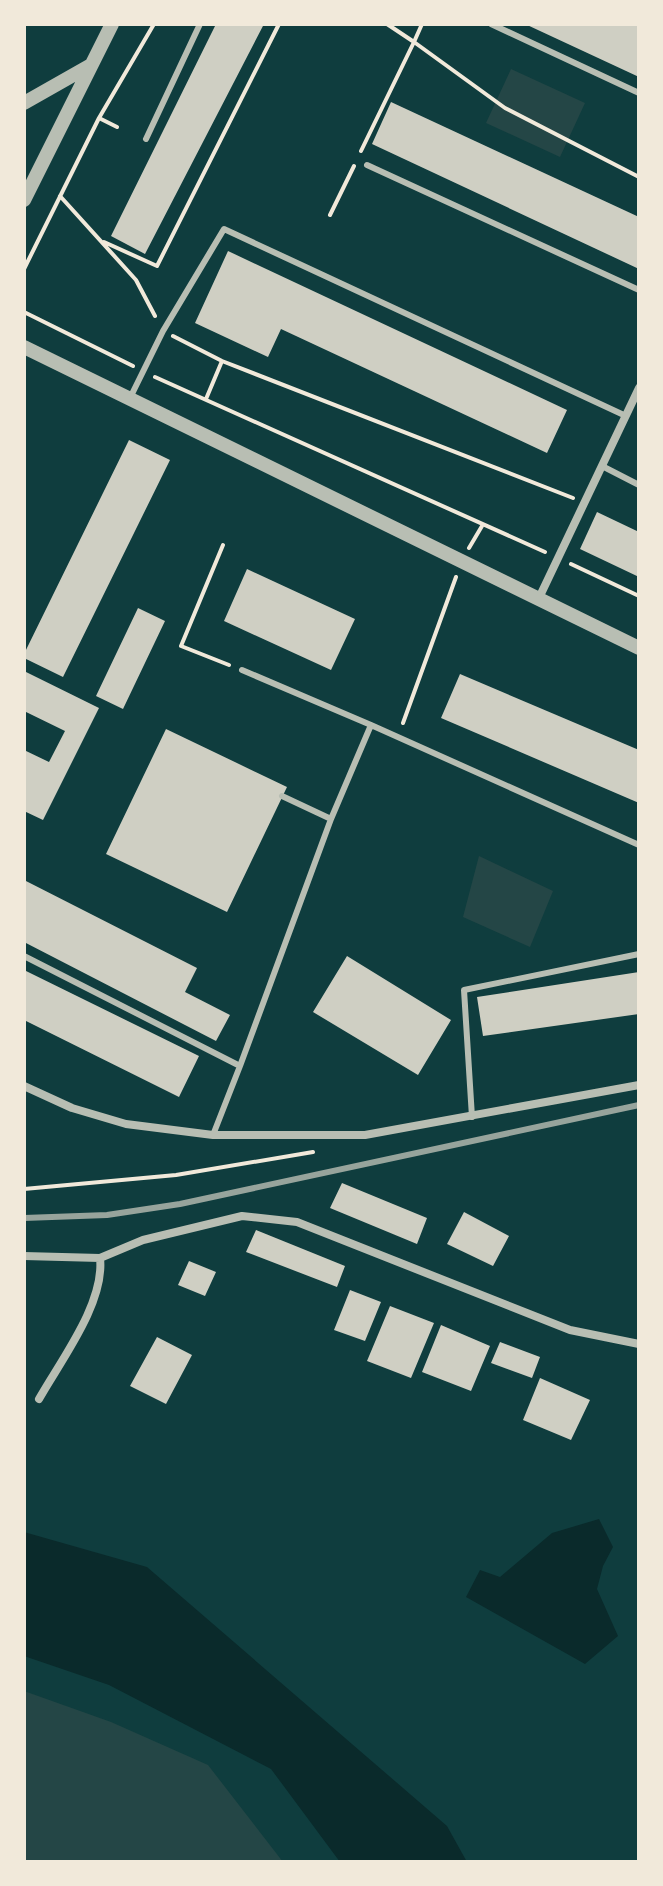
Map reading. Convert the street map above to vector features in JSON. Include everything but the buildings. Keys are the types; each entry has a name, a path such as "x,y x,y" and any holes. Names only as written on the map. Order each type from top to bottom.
{"street":[{"path":"24,200 112,24"},
{"path":"24,103 91,65"},
{"path":"24,347 639,648"},
{"path":"539,598 639,388"},
{"path":"24,1086 72,1108 126,1124 213,1135 365,1135 639,1085"},
{"path":"24,1256 100,1258 143,1240 242,1216 297,1222 570,1330 639,1344"},
{"path":"39,1399 92,1305 102,1274 100,1258"}],"lane":[{"path":"146,139 200,24"},
{"path":"491,24 639,93"},
{"path":"367,165 639,290"},
{"path":"130,398 163,331 224,229 626,416"},
{"path":"602,466 639,485"},
{"path":"242,670 639,845"},
{"path":"213,1135 331,819 371,725"},
{"path":"282,796 331,819"},
{"path":"472,1117 464,990 639,954"},
{"path":"24,956 240,1066"}],"path":[{"path":"24,269 99,118 154,24"},
{"path":"102,241 157,266 279,24"},
{"path":"387,24 505,108 639,177"},
{"path":"361,152 422,24"},
{"path":"99,118 117,127"},
{"path":"330,215 355,165"},
{"path":"60,196 136,280 163,331 222,361 586,503"},
{"path":"24,312 143,372 639,596"},
{"path":"206,399 222,361"},
{"path":"398,737 462,561 482,526"},
{"path":"223,545 181,646 242,670"}],"shaded area":[{"path":"511,69 585,103 560,157 486,123"},
{"path":"479,856 553,891 530,947 463,917"},
{"path":"599,1519 613,1547 603,1566 597,1589 618,1636 585,1664 466,1597 480,1570 500,1577 552,1533"},
{"path":"24,1532 147,1567 447,1826 467,1862 340,1862 271,1769 109,1685 24,1656"},
{"path":"24,1691 111,1722 208,1765 283,1862 24,1862"}],"railway":[{"path":"24,1218 107,1215 180,1204 639,1105"}]}
